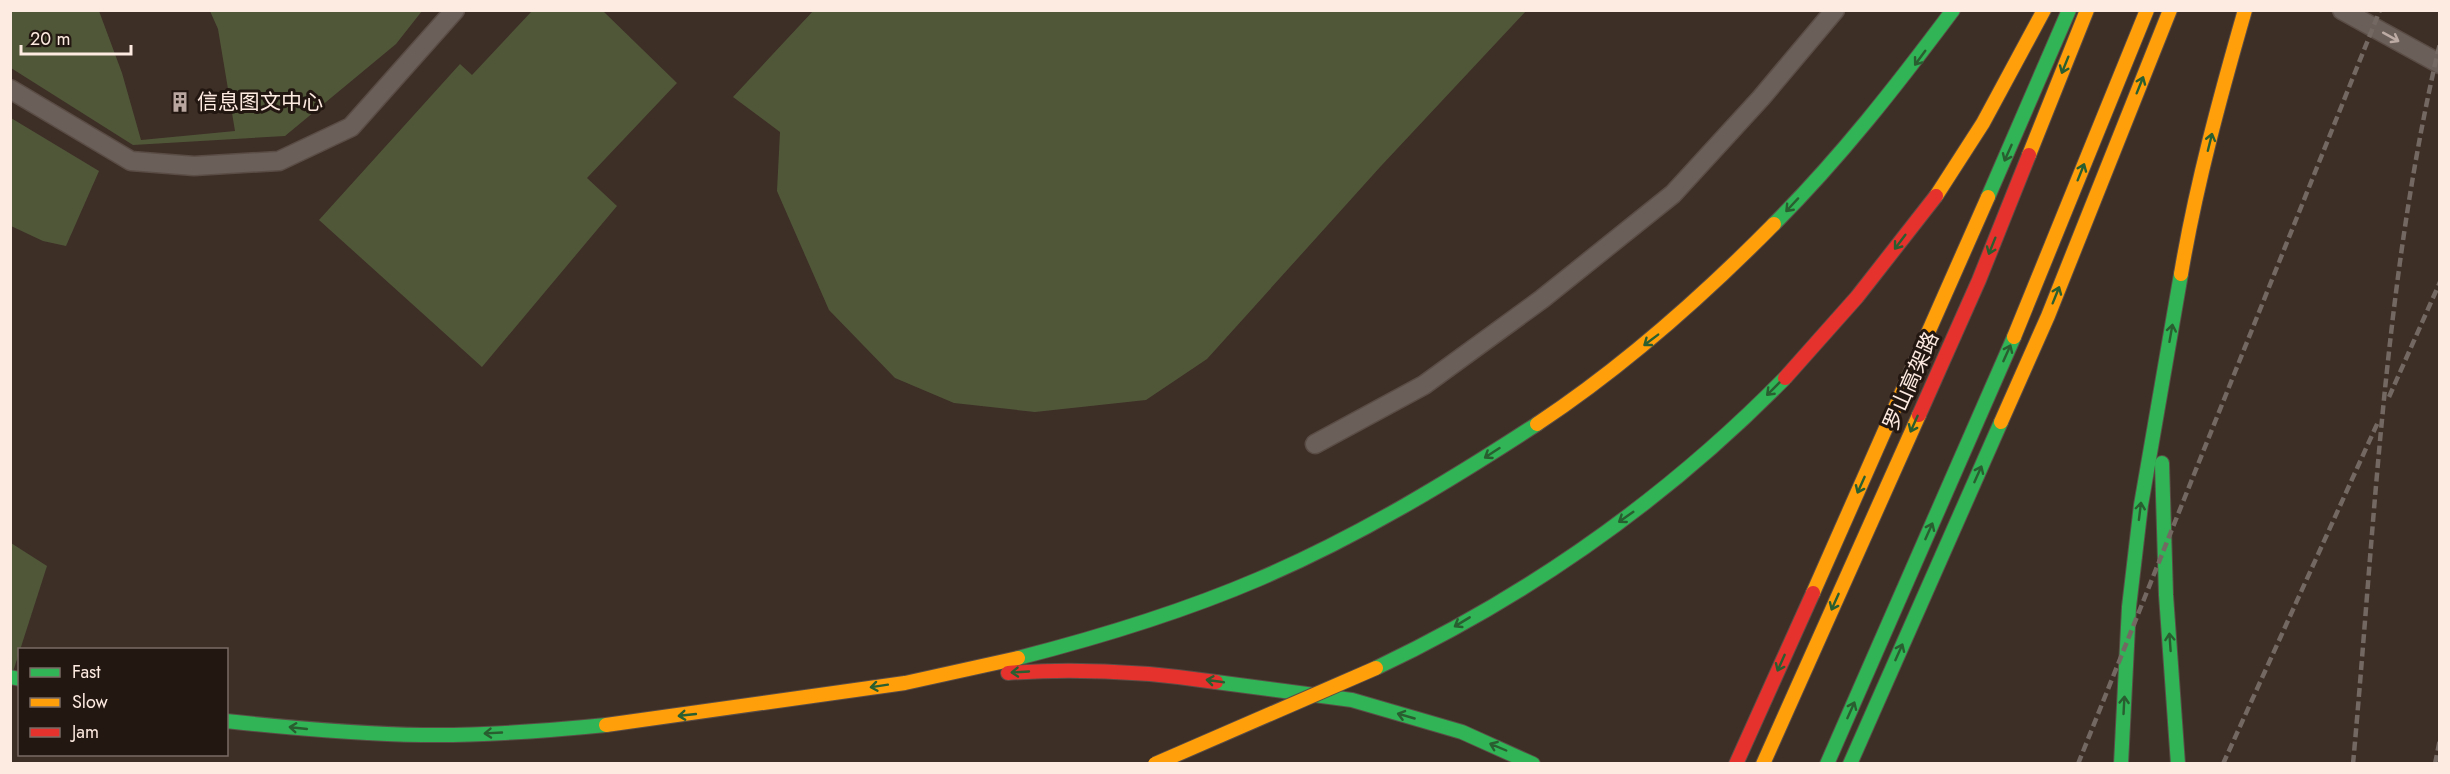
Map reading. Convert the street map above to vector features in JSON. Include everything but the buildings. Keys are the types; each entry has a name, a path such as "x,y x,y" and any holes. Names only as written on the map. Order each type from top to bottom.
{"main road":[{"path":"937,677 1135,624 1258,579 1360,531 1466,470 1563,406 1663,330 1740,258 1840,154 1916,64 1953,10"},
{"path":"1155,764 1325,692 1443,634 1553,568 1635,511 1710,449 1772,391 1830,328 1936,196 1983,123 2044,10"},
{"path":"1736,764 2069,10"},
{"name":"罗山高架路","path":"1763,764 1979,280 2087,10"},
{"path":"1827,764 2029,303 2147,10"},
{"path":"1850,764 2048,316 2170,10"},
{"path":"2121,764 2129,607 2141,505 2190,222 2222,91 2245,10"},
{"path":"2160,390 2166,595 2178,764"},
{"path":"228,721 333,732 453,735 574,728 711,712 937,677 1050,670 1174,676 1352,700 1462,732 1533,764"}],"lane":[{"path":"10,89 131,161 194,166 279,161 351,127 455,10"},
{"path":"1315,444 1424,385 1542,299 1673,194 1761,98 1835,10"},
{"path":"2342,10 2439,63"}],"green space":[{"path":"814,10 1526,11 1381,166 1207,359 1146,400 1035,412 954,403 895,378 829,310 777,191 780,132 733,97"},
{"path":"10,11 99,11 122,73 141,140 235,131 218,29 210,11 422,11 396,44 285,136 133,145 11,68"},
{"path":"532,11 603,11 677,83 587,178 617,206 482,367 319,220 460,64 472,75"},
{"path":"11,118 99,171 66,246 43,241 11,226"},
{"path":"11,543 47,566 21,648 18,648 18,656 11,678"}],"railway":[{"path":"2078,764 2380,10"},
{"path":"2353,764 2375,492 2394,311 2421,132 2440,43"},
{"path":"2389,397 2440,282"},
{"path":"2223,764 2378,422"},
{"path":"2435,764 2440,739"}],"traffic: fast":[{"path":"1774,224 1867,120 1953,10"},
{"path":"1988,197 2069,10"},
{"path":"2121,764 2129,607 2141,505 2181,274"},
{"path":"1827,764 2014,337"},
{"path":"1376,668 1487,609 1593,541 1693,464 1785,378"},
{"path":"1850,764 2001,422"},
{"path":"1018,658 1171,613 1295,563 1401,508 1537,424"},
{"path":"2162,463 2166,595 2178,764"},
{"path":"10,677 18,679"},
{"path":"1216,682 1352,700 1462,732 1533,764"},
{"path":"228,721 324,730 423,735 514,733 606,725"}],"traffic: slow":[{"path":"1936,196 1983,123 2044,10"},
{"path":"2029,155 2087,10"},
{"path":"2014,337 2147,10"},
{"path":"2001,422 2048,316 2170,10"},
{"path":"2181,274 2209,141 2245,10"},
{"path":"1813,593 1988,197"},
{"path":"1537,424 1600,379 1661,330 1774,224"},
{"path":"1763,764 1919,415"},
{"path":"606,725 905,683 1018,658"},
{"path":"1155,764 1376,668"}],"traffic: jam":[{"path":"1919,415 1979,280 2029,155"},
{"path":"1785,378 1857,297 1936,196"},
{"path":"1736,764 1813,593"},
{"path":"1008,673 1112,672 1216,682"}],"place":[{"name":"信息图文中心","path":"180,102"}]}
